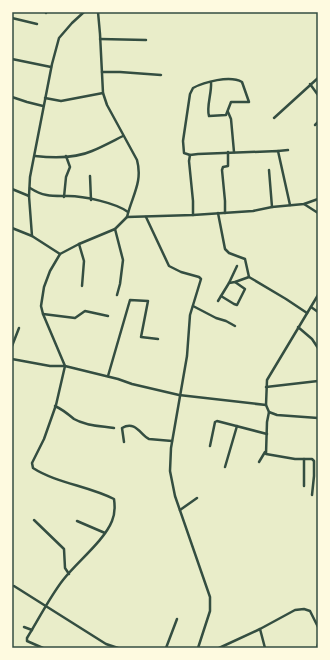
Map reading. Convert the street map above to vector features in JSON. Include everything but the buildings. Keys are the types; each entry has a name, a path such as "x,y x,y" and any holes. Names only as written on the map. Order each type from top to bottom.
{"street":[{"path":"32,236 29,196 30,177 51,67 59,38 84,12"},
{"path":"43,648 27,641 27,638 63,580 105,533 113,520 115,508 114,499 102,493 38,471 33,468 32,463 44,439 55,406 65,366 43,314 41,306 44,287 60,254 79,244 115,229 127,217 139,179 137,160 107,105 103,93 98,12"},
{"path":"12,18 37,24"},
{"path":"100,39 146,40"},
{"path":"12,59 51,67"},
{"path":"102,72 161,75"},
{"path":"274,118 318,78"},
{"path":"211,82 212,90 208,116 222,117 226,115 231,102 249,102 242,82 235,79 211,82 197,86 190,91 183,141 184,153 190,155 204,153 288,150"},
{"path":"310,84 318,95"},
{"path":"45,98 61,101 103,93"},
{"path":"12,97 43,106"},
{"path":"228,112 231,122 234,152"},
{"path":"315,125 318,122"},
{"path":"35,156 53,158 90,152 123,136"},
{"path":"278,151 290,205"},
{"path":"225,213 226,201 222,170 223,167 228,166 228,152"},
{"path":"190,155 189,160 193,215"},
{"path":"64,197 66,177 70,167 66,156"},
{"path":"269,170 272,207"},
{"path":"90,176 91,200"},
{"path":"30,188 46,196 91,200 112,204 123,208 128,212"},
{"path":"12,189 29,196"},
{"path":"127,217 253,211 272,207 304,204 318,199"},
{"path":"304,204 318,213"},
{"path":"218,213 225,248 229,253 245,259 249,277 307,313"},
{"path":"146,217 169,266 181,272 201,278 189,323 187,356 172,441 170,472 175,496 210,597 210,611 198,648"},
{"path":"12,228 32,236 60,254"},
{"path":"115,229 122,260 120,284 117,295"},
{"path":"79,244 84,261 82,286"},
{"path":"218,301 237,266"},
{"path":"229,283 249,277"},
{"path":"221,296 237,305 245,289 235,282"},
{"path":"259,462 266,451 268,412 266,405 267,380 318,295"},
{"path":"108,376 130,300 148,301 141,336 158,339"},
{"path":"193,306 235,326"},
{"path":"311,307 318,312"},
{"path":"43,314 75,318 85,312 108,316"},
{"path":"298,327 312,339 318,348"},
{"path":"12,346 19,328"},
{"path":"12,359 50,366 65,366 179,395 266,405"},
{"path":"266,387 318,381"},
{"path":"55,406 61,408 75,419 88,424 114,428"},
{"path":"268,412 276,415 318,418"},
{"path":"210,446 215,422 219,421 267,434"},
{"path":"124,442 122,428 126,426 139,430 146,438 149,439 172,441"},
{"path":"225,467 237,426"},
{"path":"266,451 266,454 270,456 295,459 312,459 314,464 314,486 312,495"},
{"path":"304,459 304,486"},
{"path":"180,510 197,498"},
{"path":"34,520 64,549 64,568 69,574"},
{"path":"77,521 105,533"},
{"path":"14,586 106,644 118,648"},
{"path":"219,648 260,629 294,610 304,608 310,611 318,627"},
{"path":"166,648 177,620"},
{"path":"24,627 32,630"},
{"path":"260,629 265,648"},
{"path":"316,648 318,644"}]}
